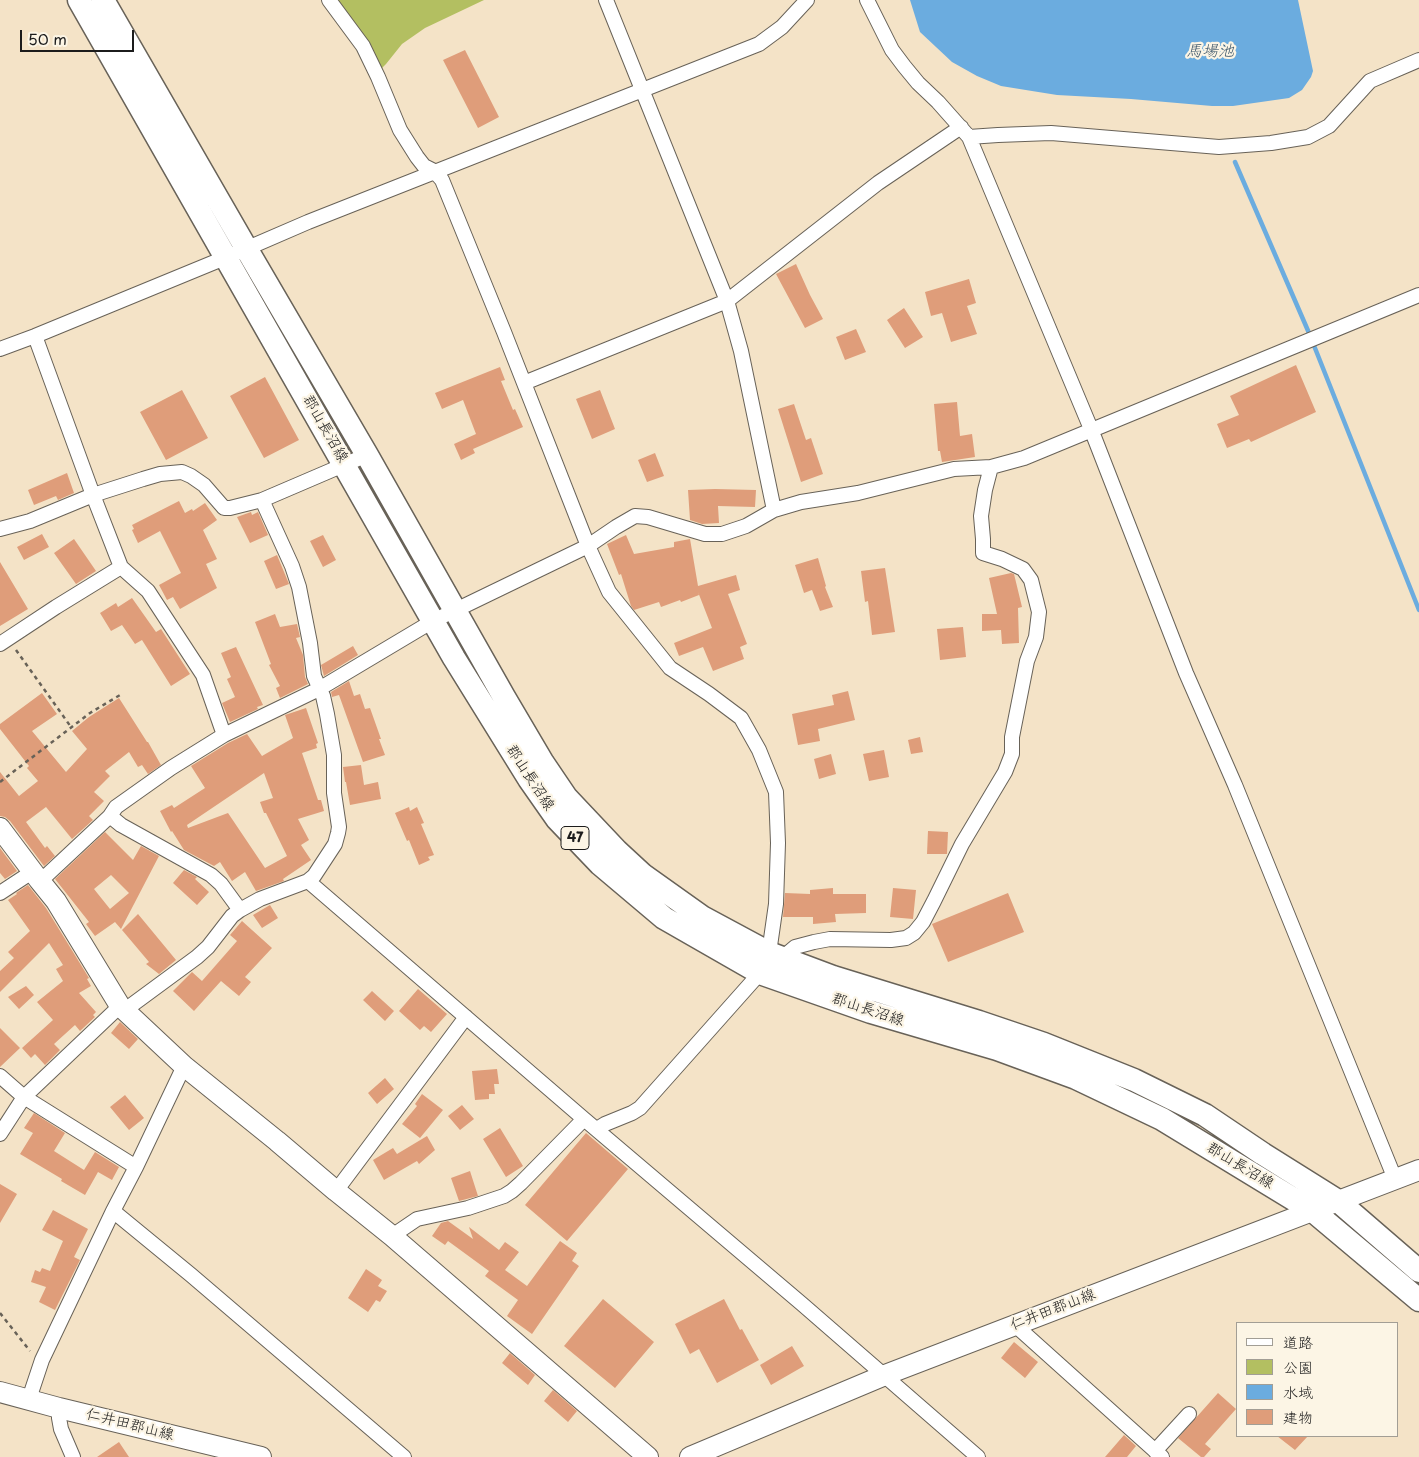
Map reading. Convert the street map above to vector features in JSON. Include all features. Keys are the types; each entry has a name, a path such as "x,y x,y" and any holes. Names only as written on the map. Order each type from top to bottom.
{"main road":[{"name":"郡山長沼線","path":"79,0 236,253 367,455 454,611 543,763 566,797 594,828 644,875 702,917 770,962 833,977 1044,1044 1134,1080 1205,1115 1263,1154 1338,1200 1419,1271"},
{"name":"郡山長沼線","path":"103,0 345,464 454,658 529,779 557,819 600,864 664,918 770,962 872,1012 996,1049 1076,1078 1162,1119 1313,1211 1419,1300"},
{"path":"0,828 56,901 123,1008 184,1066 392,1236 648,1457"},
{"name":"仁井田郡山線","path":"690,1457 885,1375 1419,1170"},
{"name":"仁井田郡山線","path":"0,1392 261,1457"}],"street":[{"path":"329,0 362,46 378,77 400,130 424,166 434,171 442,180 588,546 609,592 670,668 741,718 759,750 776,792 778,843 776,896 770,962"},
{"path":"606,0 727,301 741,351 774,510"},
{"path":"0,349 434,171 759,44 782,26 807,0"},
{"path":"867,0 892,50 918,83 965,132 1090,429 1186,673 1235,784 1395,1179"},
{"path":"524,383 727,301 878,182 965,132 998,135 1051,133 1219,147 1271,143 1308,136 1329,126 1370,81 1419,60"},
{"path":"0,894 36,876 48,874 110,816 116,807 171,768 224,735 319,690 433,621 588,546 635,516 648,517 705,534 722,534 746,526 774,510 801,502 858,493 954,470 992,467 1024,458 1090,429 1419,295"},
{"path":"35,336 121,567 148,591 203,675 224,735"},
{"path":"0,530 30,522 93,496 160,474 182,472 191,476 204,485 224,508 230,508 262,500 367,455"},
{"path":"597,1129 640,1108 770,962 795,947 830,939 891,940 906,938 914,934 923,922 962,844 1005,772 1012,754 1012,737 1027,661 1036,637 1039,612 1031,580 1023,570 983,553 981,516 985,490 992,467"},
{"path":"0,1134 24,1097 123,1008 197,957 208,947 232,916 240,910 260,899 308,881 314,876 335,844 338,833 334,793 334,755 327,714 323,696 314,676 310,642 299,586 262,500"},
{"path":"4,642 56,606 121,567"},
{"path":"110,816 121,825 211,875 221,884 240,910"},
{"path":"308,881 885,1375 978,1457"},
{"path":"336,1192 466,1017"},
{"path":"30,1399 42,1360 184,1066"},
{"path":"0,1076 24,1097 136,1167"},
{"path":"392,1236 417,1219 468,1208 504,1196 521,1183 584,1118"},
{"path":"113,1211 404,1457"},
{"path":"1015,1325 1158,1454 1188,1414"},
{"path":"59,1408 61,1429 73,1457"}],"path":[{"path":"4,642 72,728"},
{"path":"0,782 90,713 120,695"},
{"path":"0,1314 34,1355 42,1360"}],"green space":[{"path":"333,0 484,0 425,28 402,44 378,72"}],"water":[{"name":"馬場池","path":"910,0 1298,0 1313,71 1302,90 1289,98 1233,106 1057,95 1001,86 977,76 952,62 920,32"}],"building":[{"path":"465,50 499,117 478,128 443,60"},
{"path":"796,264 823,319 805,328 776,274"},
{"path":"969,279 976,303 967,306 977,334 951,342 942,313 931,316 925,292"},
{"path":"904,308 923,337 905,348 887,320"},
{"path":"856,329 866,352 845,360 836,337"},
{"path":"1296,365 1316,412 1251,442 1249,439 1227,448 1217,424 1239,415 1230,396"},
{"path":"500,367 505,380 501,381 513,410 515,409 523,427 473,449 475,453 461,460 454,444 476,434 463,400 442,409 435,393"},
{"path":"265,377 299,440 264,458 230,396"},
{"path":"182,390 208,438 166,460 140,412"},
{"path":"600,390 615,429 592,439 576,399"},
{"path":"957,402 960,436 972,434 975,457 942,462 940,451 938,451 934,404"},
{"path":"794,404 806,440 811,438 823,474 801,482 778,409"},
{"path":"655,453 664,476 647,482 638,460"},
{"path":"67,473 74,493 58,500 56,496 34,505 28,490"},
{"path":"688,490 756,490 755,507 718,506 719,523 702,524 690,520"},
{"path":"179,501 185,513 192,509 193,511 205,503 217,520 203,530 217,559 206,564 217,588 180,609 173,597 167,600 159,585 181,573 160,531 138,543 132,530 134,529 132,525"},
{"path":"251,512 252,515 258,512 268,535 250,543 237,517"},
{"path":"42,534 49,547 24,560 17,547"},
{"path":"323,535 336,560 323,567 310,541"},
{"path":"626,535 634,554 674,547 674,542 690,539 698,586 736,575 740,590 728,594 747,644 740,647 744,659 713,671 703,647 679,656 674,643 712,628 698,592 699,595 681,602 680,600 661,607 659,602 634,610 621,574 619,575 607,544"},
{"path":"74,539 96,571 76,584 54,553"},
{"path":"277,555 289,584 276,589 264,561"},
{"path":"818,558 825,587 833,607 820,611 812,590 804,593 795,565"},
{"path":"0,562 28,609 0,626"},
{"path":"885,568 895,632 872,635 868,601 865,602 861,571"},
{"path":"1014,574 1022,607 1018,608 1019,643 1002,644 1001,630 982,631 982,614 997,614 989,578"},
{"path":"132,598 156,632 161,629 190,674 171,686 142,640 135,644 122,625 111,631 100,613 116,603 118,607"},
{"path":"275,614 280,627 297,624 300,637 296,638 303,655 305,677 308,684 280,698 276,688 280,686 269,665 271,664 255,622"},
{"path":"963,627 966,657 940,660 937,629"},
{"path":"353,646 358,655 324,676 321,665"},
{"path":"236,647 263,705 230,722 222,703 235,697 227,679 231,677 221,653"},
{"path":"349,681 354,696 360,694 365,709 370,708 385,755 363,762 339,695 332,697 331,692"},
{"path":"848,691 855,720 818,729 820,741 798,745 792,714 834,705 832,695"},
{"path":"42,693 57,714 32,731 66,772 87,749 72,731 89,717 119,698 161,765 148,774 142,765 138,767 129,752 105,771 110,776 94,792 104,801 89,816 93,820 72,839 46,807 26,822 45,848 47,846 55,856 44,866 10,821 0,816 0,772 19,796 38,781 27,768 29,766 0,729 0,724"},
{"path":"306,708 318,743 316,744 317,748 302,753 318,800 321,800 324,811 298,819 309,840 301,845 311,860 283,879 284,881 256,891 245,872 232,881 220,862 214,866 184,850 171,832 160,811 172,805 174,808 205,788 191,766 228,743 247,734 262,756 293,738 285,715","holes":["264,773 273,798 260,802 287,856 265,868 228,813 188,828 187,825"]},
{"path":"920,737 923,752 911,754 908,740"},
{"path":"884,750 889,777 869,781 863,754"},
{"path":"831,754 836,774 819,779 814,759"},
{"path":"361,765 364,785 378,782 381,799 350,805 343,767"},
{"path":"409,807 410,811 417,807 424,823 421,824 434,855 428,857 430,860 419,865 395,813"},
{"path":"928,831 948,832 947,854 927,854"},
{"path":"105,832 133,860 141,846 159,856 121,929 115,922 95,936 86,924 89,922 55,879","holes":["111,875 129,893 110,909 94,889"]},
{"path":"0,848 17,871 5,879 0,873"},
{"path":"184,870 197,877 195,879 209,892 197,905 173,883"},
{"path":"28,885 46,908 89,978 87,979 91,986 79,993 96,1012 93,1015 95,1017 80,1031 75,1025 54,1044 60,1050 45,1065 35,1054 31,1058 22,1048 53,1020 37,1002 63,981 56,969 63,965 49,943 0,992 0,971 14,958 8,952 30,931 8,900"},
{"path":"833,888 833,894 866,894 866,913 835,914 836,922 813,924 813,917 783,917 785,893 810,894 810,890"},
{"path":"893,888 916,890 913,919 890,917"},
{"path":"1008,893 1024,932 948,962 932,924"},
{"path":"270,905 278,918 262,928 253,915"},
{"path":"138,914 176,960 159,974 146,964 149,962 122,930"},
{"path":"242,921 272,948 245,977 251,982 239,996 221,981 194,1011 173,991 192,972 202,981 237,941 230,935"},
{"path":"26,986 34,995 19,1009 8,997"},
{"path":"418,989 447,1014 431,1032 424,1026 420,1030 399,1011"},
{"path":"372,991 394,1011 385,1021 363,1000"},
{"path":"120,1022 138,1039 129,1049 111,1033"},
{"path":"0,1028 20,1048 0,1067"},
{"path":"497,1069 499,1084 494,1084 495,1094 489,1094 489,1099 475,1100 472,1071"},
{"path":"385,1078 394,1089 377,1104 368,1093"},
{"path":"422,1094 443,1110 420,1138 402,1124 417,1106 415,1104"},
{"path":"125,1095 144,1118 129,1130 110,1107"},
{"path":"462,1105 474,1119 460,1130 448,1116"},
{"path":"34,1113 65,1133 54,1151 84,1170 95,1152 119,1167 112,1180 98,1172 85,1195 20,1154 33,1133 24,1128"},
{"path":"500,1128 523,1166 506,1177 483,1139"},
{"path":"586,1133 628,1169 567,1241 525,1205"},
{"path":"427,1136 435,1150 419,1164 417,1161 384,1180 373,1160 393,1148 397,1154"},
{"path":"470,1171 478,1196 459,1201 451,1178"},
{"path":"0,1184 17,1194 0,1223"},
{"path":"53,1210 88,1229 74,1257 80,1260 55,1310 39,1302 46,1287 31,1282 35,1270 40,1272 42,1268 50,1271 63,1241 42,1230"},
{"path":"448,1221 473,1239 469,1227 499,1250 505,1242 519,1252 505,1270 527,1286 560,1241 577,1253 572,1261 579,1266 532,1334 507,1316 518,1300 485,1276 489,1271 448,1241 445,1245 432,1236 441,1223"},
{"path":"366,1269 382,1280 378,1286 387,1291 380,1302 376,1300 368,1312 348,1298"},
{"path":"603,1299 654,1342 615,1388 564,1346"},
{"path":"724,1299 740,1330 742,1329 759,1360 717,1383 699,1349 690,1354 675,1324"},
{"path":"1014,1342 1038,1362 1025,1378 1001,1358"},
{"path":"792,1346 804,1366 771,1385 760,1365"},
{"path":"510,1353 535,1375 528,1385 502,1363"},
{"path":"553,1390 577,1411 568,1422 544,1401"},
{"path":"1218,1393 1236,1409 1205,1444 1211,1449 1204,1457 1201,1457 1178,1438"},
{"path":"1124,1435 1136,1446 1127,1457 1105,1457"},
{"path":"1278,1437 1307,1437 1295,1450"},
{"path":"119,1442 129,1457 97,1457"}],"waterway":[{"path":"1235,162 1309,333 1419,610"}]}
